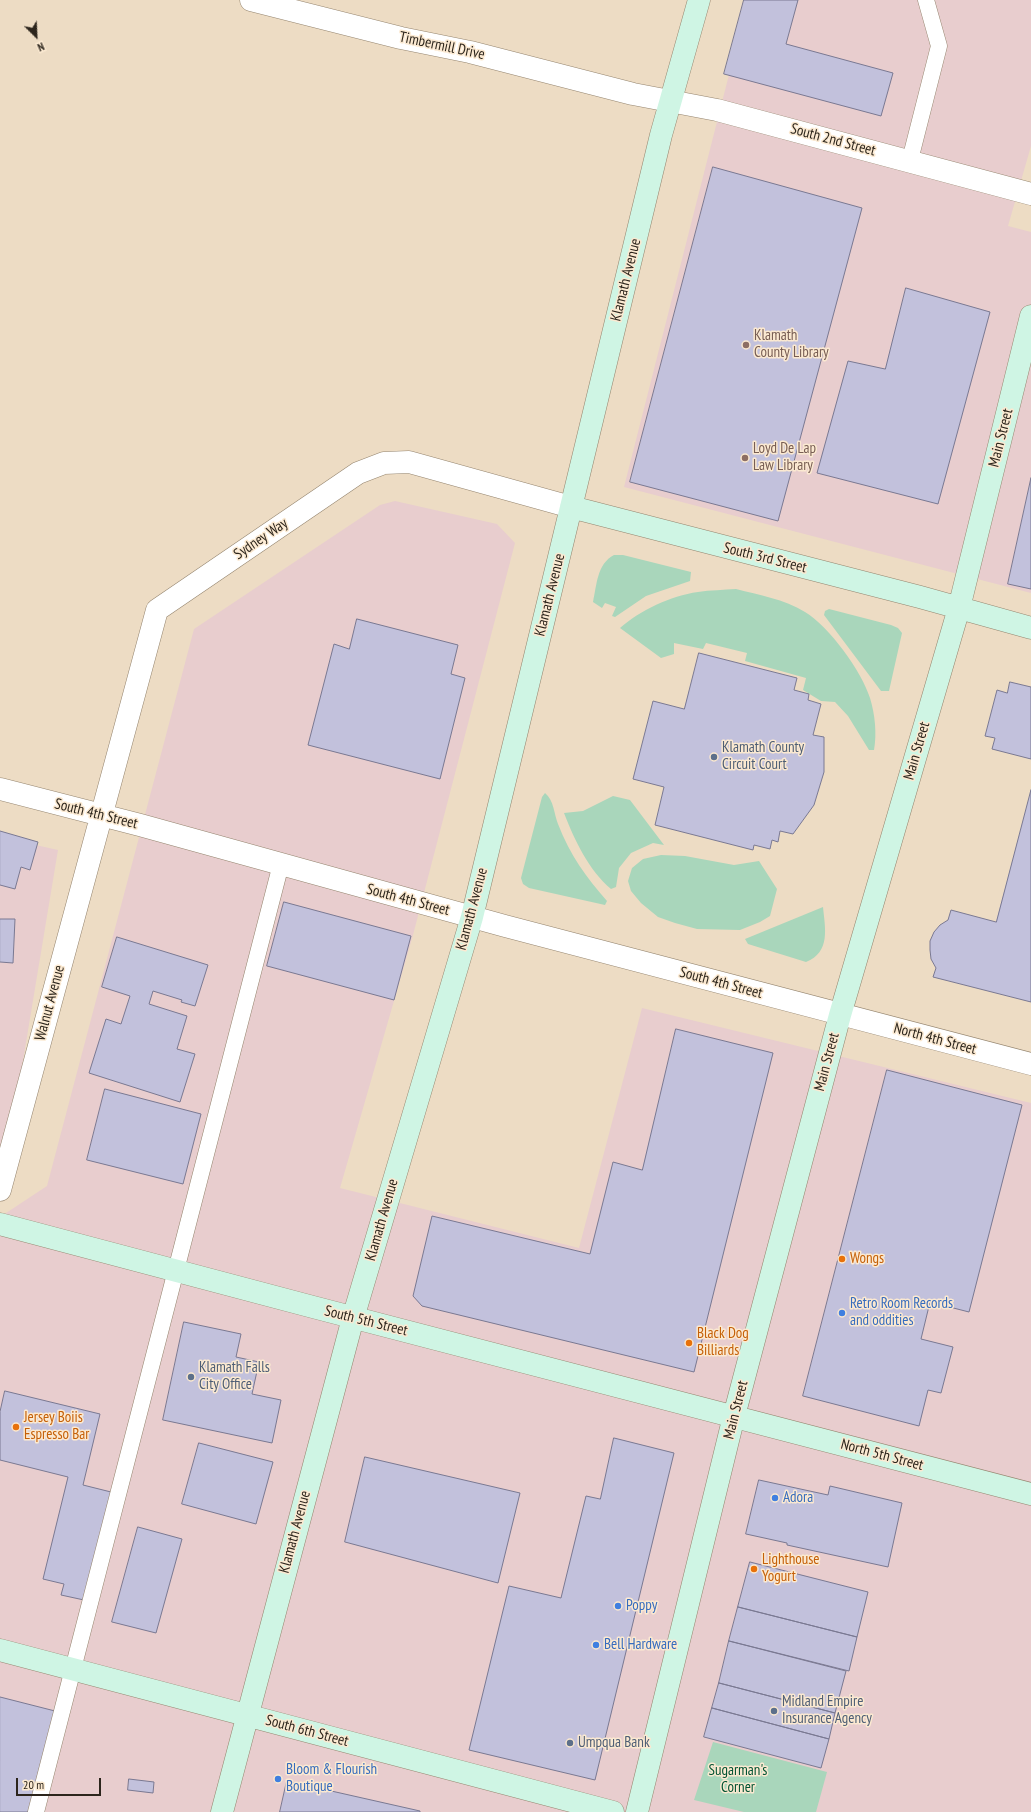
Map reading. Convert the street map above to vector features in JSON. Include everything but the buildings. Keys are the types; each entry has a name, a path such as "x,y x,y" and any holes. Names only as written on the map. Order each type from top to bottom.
{"main road":[{"name":"Klamath Avenue","path":"222,1812 246,1715 353,1318 472,917 661,135 699,0"},
{"name":"Main Street","path":"637,1812 734,1416 840,1015 959,608 1031,316"},
{"name":"South 3rd Street","path":"571,507 1031,628"},
{"name":"South 5th Street","path":"0,1224 353,1318 734,1416"},
{"name":"North 5th Street","path":"734,1416 1031,1494"},
{"name":"South 6th Street","path":"0,1650 614,1812"}],"street":[{"name":"Timbermill Drive","path":"251,0 401,38 470,52 633,94"},
{"name":"South 2nd Street","path":"633,94 717,110 910,160 1031,194"},
{"name":"Sydney Way","path":"101,816 114,775 157,610 358,473 384,463 409,462 571,507"},
{"name":"South 4th Street","path":"0,788 101,816 140,825 472,917 840,1015"},
{"name":"Walnut Avenue","path":"0,1190 101,816"},
{"name":"North 4th Street","path":"840,1015 1031,1064"}],"lane":[{"path":"910,160 940,46 926,0"},
{"path":"36,1812 281,864"}],"shaded area":[{"path":"748,0 1031,0 1031,146 1008,226 1031,232 1031,593 624,487"},
{"path":"395,501 497,524 515,543 413,935 340,1188 579,1248 642,1008 1031,1103 1031,1812 0,1812 0,1217 47,1186 194,629 380,505"},
{"path":"0,837 58,850 4,1175 0,1190"}],"green space":[{"path":"614,555 623,555 691,572 690,581 646,596 615,617 612,616 616,607 605,603 602,608 593,602 601,569 608,559"},
{"path":"736,589 789,604 805,612 824,628 844,650 866,687 870,698 875,724 874,750 869,750 848,716 835,702 821,701 803,690 806,678 745,661 747,653 706,643 703,649 674,643 674,654 661,658 620,628 637,615 667,600 703,591"},
{"path":"829,609 891,625 898,628 902,633 889,691 881,691 824,615 825,611"},
{"path":"545,793 552,803 558,824 573,856 585,874 607,901 605,905 529,888 523,884 521,878 542,797"},
{"path":"613,796 630,800 664,845 653,843 631,853 619,868 616,887 611,889 589,864 564,813 583,811"},
{"path":"661,855 685,856 734,865 759,861 777,889 770,916 760,922 740,930 697,929 658,917 641,903 631,891 628,881 632,868 643,859"},
{"path":"823,907 825,939 823,946 814,958 806,962 748,944 745,939"},
{"name":"Sugarman's Corner","path":"713,1742 827,1772 816,1812 744,1812 694,1800"}],"place":[{"name":"Klamath County Library","path":"746,345"},
{"name":"Loyd De Lap Law Library","path":"745,458"},
{"name":"Klamath County Circuit Court","path":"714,757"},
{"name":"Wongs","path":"842,1259"},
{"name":"Retro Room Records and oddities","path":"842,1313"},
{"name":"Black Dog Billiards","path":"689,1343"},
{"name":"Klamath Falls City Office","path":"191,1377"},
{"name":"Jersey Boiis Espresso Bar","path":"16,1427"},
{"name":"Adora","path":"775,1498"},
{"name":"Lighthouse Yogurt","path":"754,1569"},
{"name":"Poppy","path":"618,1606"},
{"name":"Bell Hardware","path":"596,1645"},
{"name":"Midland Empire Insurance Agency","path":"774,1711"},
{"name":"Umpqua Bank","path":"570,1743"},
{"name":"Bloom & Flourish Boutique","path":"278,1779"}]}
